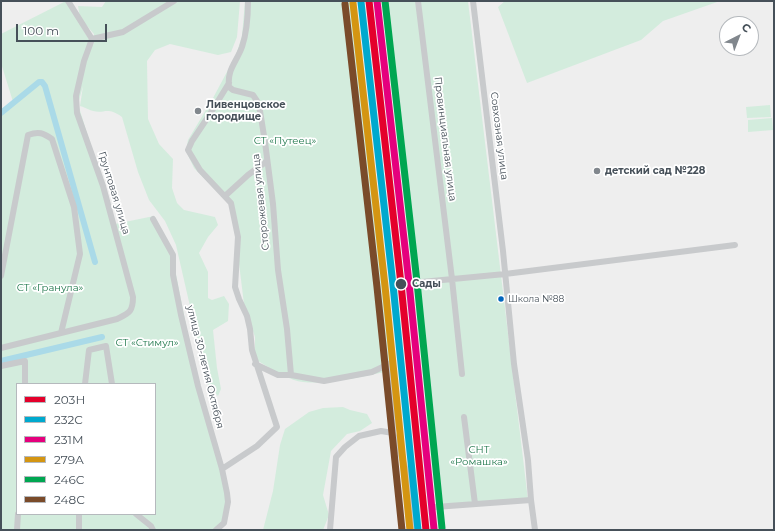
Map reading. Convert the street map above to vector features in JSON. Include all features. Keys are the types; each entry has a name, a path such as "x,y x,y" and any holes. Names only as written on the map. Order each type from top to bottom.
{"street":[{"path":"68,1 92,39 123,32 174,1"},
{"path":"222,469 257,446 277,427 255,364 247,316 235,287 238,237 230,203 200,170 188,150 192,141 229,83 229,75 242,48 246,32 248,1"},
{"name":"Провинциальная улица","path":"418,1 462,374"},
{"name":"Совхозная улица","path":"473,1 514,364 528,460 535,530"},
{"name":"Грунтовая улица","path":"1,348 117,319 130,313 133,306 133,297 103,186 77,113 76,96 84,61 92,39"},
{"name":"Сторожевая улица","path":"229,83 233,90 249,93 255,98 260,110 273,204 278,270 288,329 291,375"},
{"path":"1,276 28,135 36,132 44,134 52,139 74,207 80,254 61,333"},
{"path":"225,196 248,175 267,161"},
{"name":"улица 30-летия Октября","path":"153,219 173,255 173,275 181,315 198,386 222,469 228,498 224,523 216,530"},
{"path":"411,283 505,274 735,245"},
{"path":"85,383 89,350 106,346 112,383"},
{"path":"1,366 25,361 25,383"},
{"path":"255,364 278,376 291,375 324,381 372,372 391,363 393,433 405,467 410,487 414,530"},
{"path":"464,417 475,504"},
{"path":"330,530 336,457 345,447 359,436 381,431 393,433"},
{"path":"435,507 531,500"},
{"path":"17,530 18,515"},
{"path":"78,530 79,515"},
{"path":"137,515 151,526 153,530"}],"green space":[{"path":"66,1 93,46 94,34 80,18 78,6 102,7 106,1 240,1 237,37 231,52 218,55 170,44 155,50 147,61 148,119 159,144 173,159 172,188 177,203 184,210 215,217 218,225 208,237 199,253 208,272 208,298 212,300 224,296 229,304 228,321 213,330 221,389 218,396 208,385 176,245 165,221 149,200 138,172 122,117 113,112 97,112 80,106 83,86 78,104 115,224 154,216 172,254 192,355 225,474 227,512 222,525 214,530 1,530 1,116 14,105 1,63 1,34"},
{"name":"СТ «Путеец»","path":"245,1 354,1 395,370 344,380 316,383 294,380 274,371 255,359 255,337 244,304 232,207 194,168 186,151 188,140 236,55 242,36"},
{"name":"СНТ «Ромашка»","path":"384,1 468,1 528,500 442,508"},
{"path":"505,1 720,1 663,21 641,40 527,83 498,7"},
{"path":"770,105 771,117 747,118 746,107"},
{"path":"772,118 773,130 748,132 748,120"},
{"path":"343,407 367,414 372,423 360,431 347,434 331,451 323,495 329,515 323,530 263,530 273,491 280,445 285,429 309,412 323,408"}],"waterway":[{"path":"1,113 39,82 42,82 45,86 95,262"},
{"path":"1,361 102,337"}],"transit line":[{"name":"203Н","path":"369,1 401,284 426,530"},
{"name":"231М","path":"377,1 409,283 434,529"},
{"name":"246С","path":"385,1 417,282 442,528"},
{"name":"232C","path":"361,2 393,285 418,530"},
{"name":"279А","path":"353,3 385,286 410,530"},
{"name":"248С","path":"345,4 377,287 402,530"}],"place":[{"name":"Ливенцовское городище","path":"198,111"},
{"name":"детский сад №228","path":"597,171"},
{"name":"Сады","path":"401,284"},
{"name":"Школа №88","path":"501,299"}],"park label":[{"name":"СТ «Гранула»","path":"50,288"},
{"name":"СТ «Стимул»","path":"147,343"}]}
